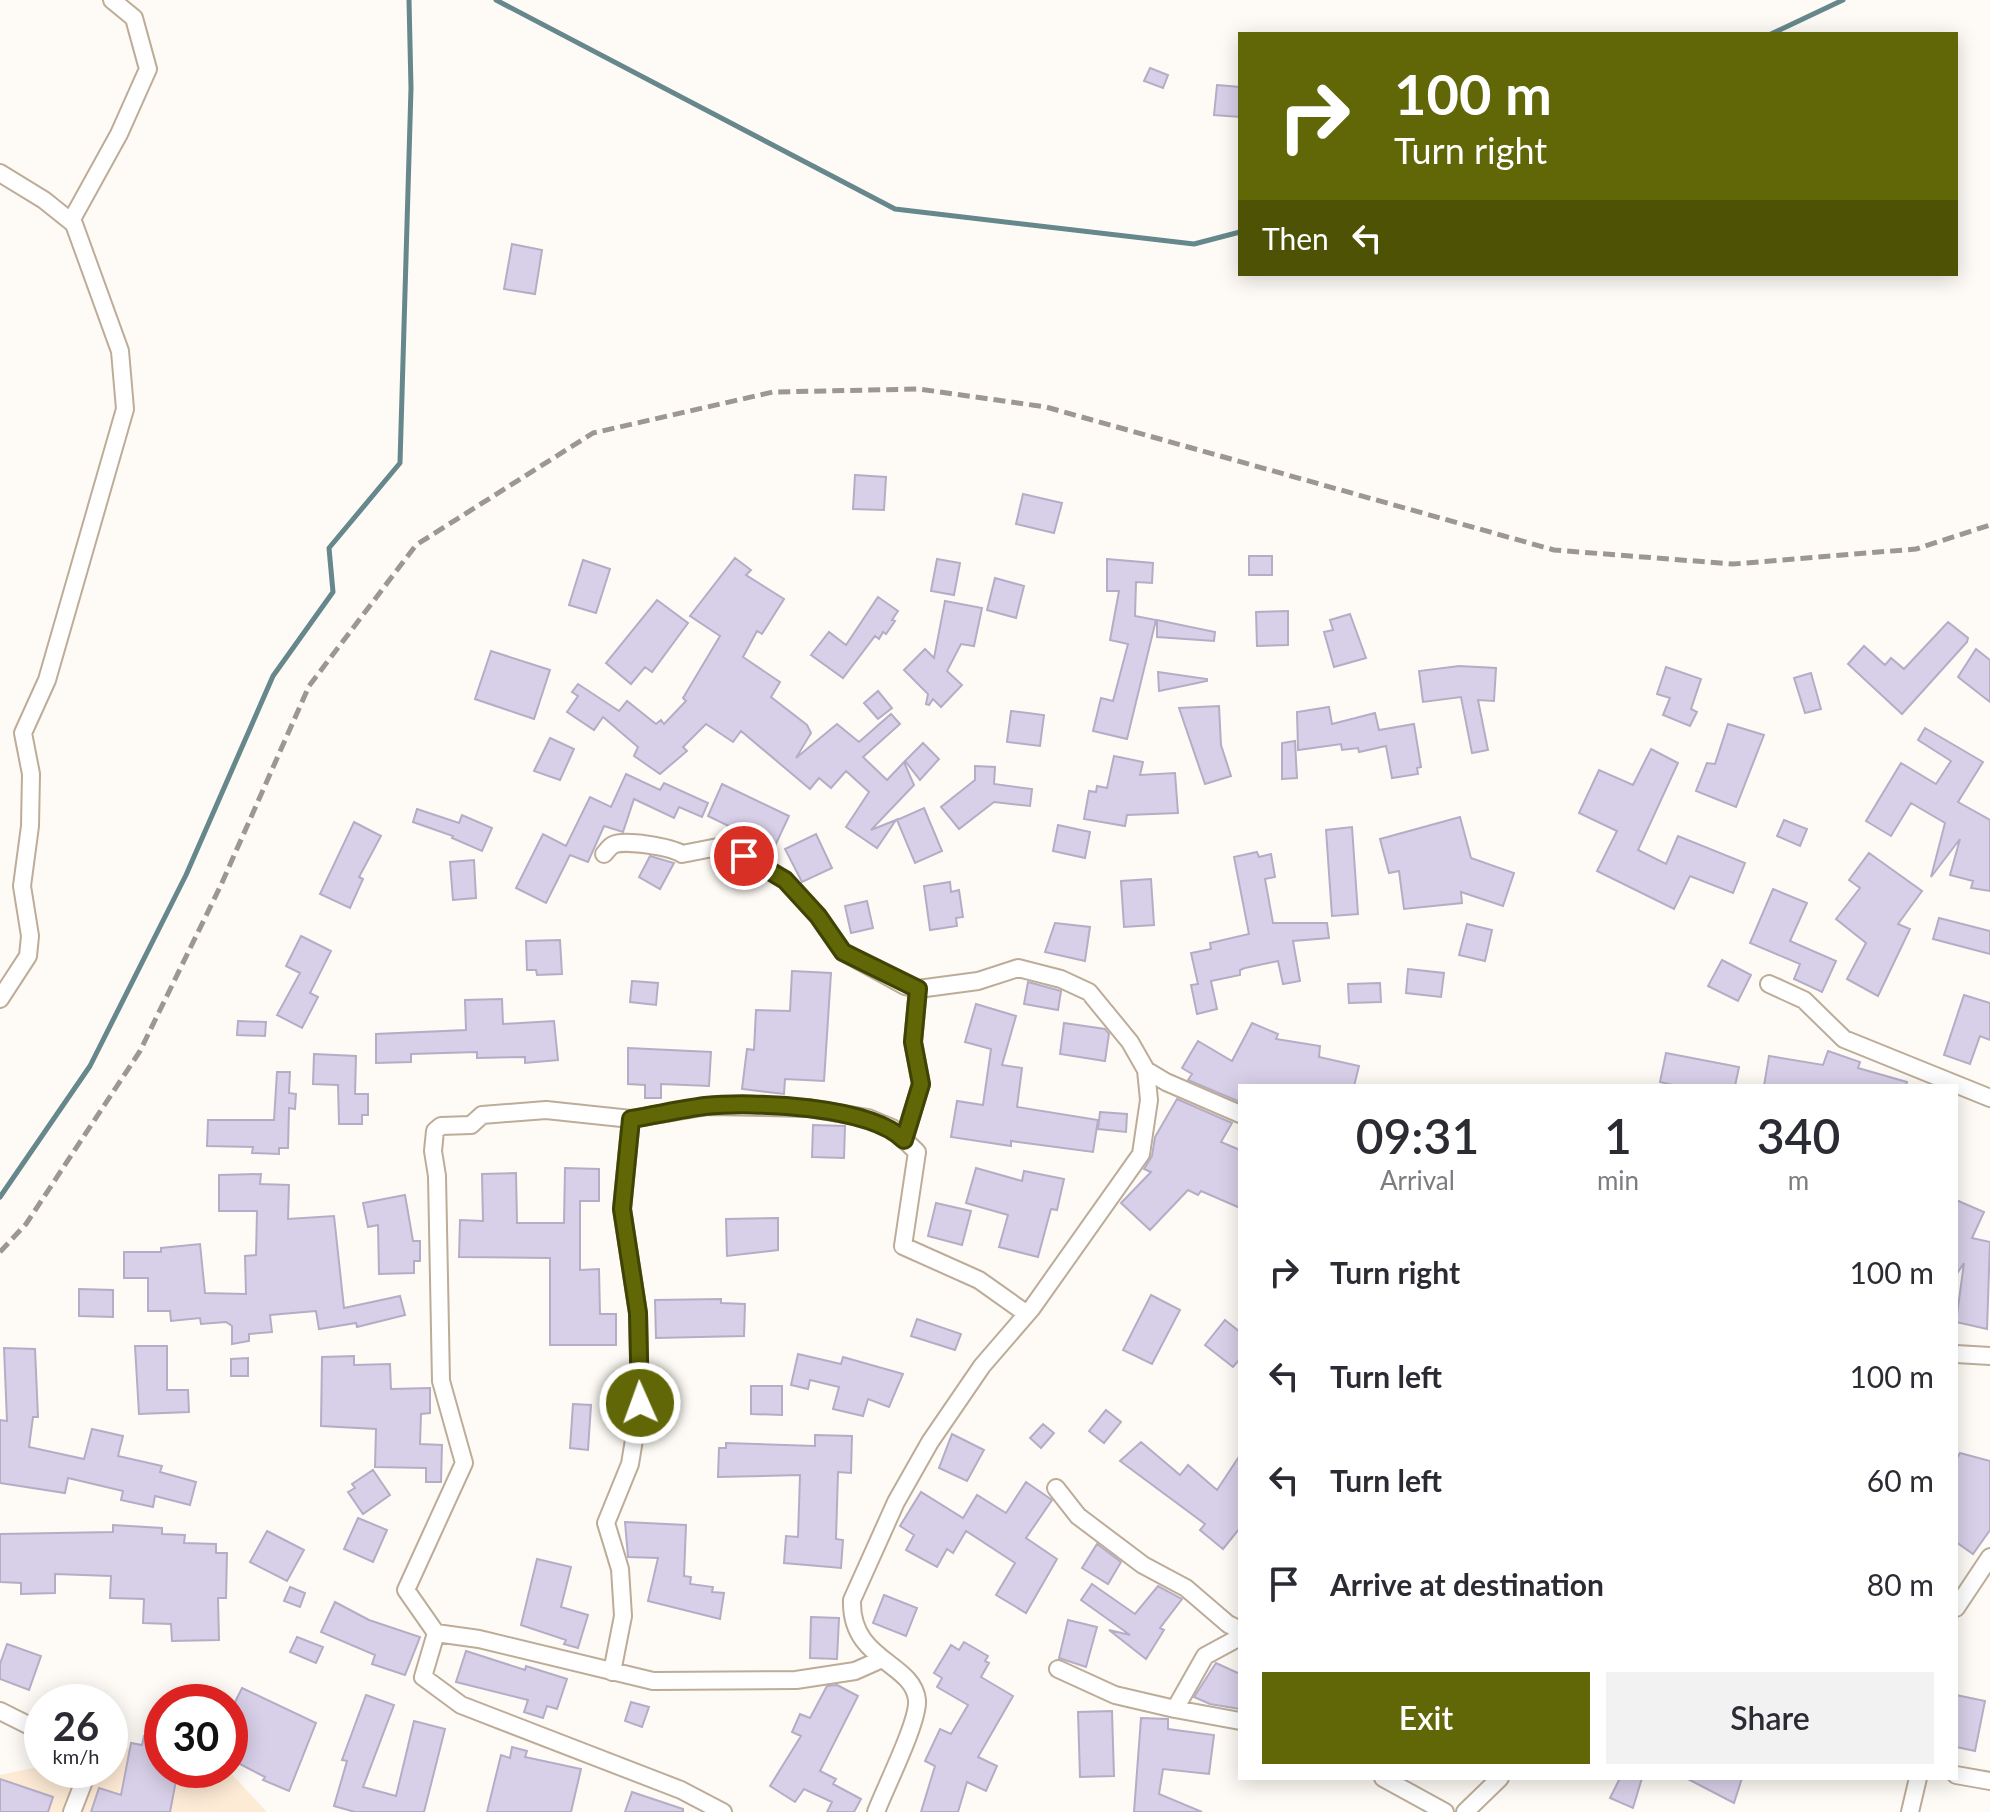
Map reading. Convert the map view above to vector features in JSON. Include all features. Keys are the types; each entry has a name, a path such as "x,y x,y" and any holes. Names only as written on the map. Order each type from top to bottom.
{"street":[{"path":"71,221 119,134 148,69 134,18 112,0"},
{"path":"0,173 71,221 81,237 120,351 125,409 81,551 47,680 23,733 31,774 30,826 22,886 30,936 28,956 0,999"},
{"path":"604,854 614,844 633,842 646,847 672,848 682,854 723,846 736,850 785,880 818,916 843,952 918,989 978,981 1018,968 1061,979 1089,992 1130,1042 1146,1070 1149,1100 1141,1154 1027,1314 982,1366 930,1442 896,1502 852,1600 851,1617 857,1634 912,1686 917,1700 910,1732 876,1812"},
{"path":"1769,984 1804,1000 1844,1039 1955,1084"},
{"path":"904,1140 921,1084 913,1042 918,989"},
{"path":"1146,1070 1238,1113"},
{"path":"1149,1100 1166,1082"},
{"path":"1958,1085 1990,1098"},
{"path":"882,1659 855,1671 796,1680 653,1681 479,1639 436,1633 406,1590 464,1463 441,1381 443,1347 435,1131 441,1126 471,1125 482,1115 546,1110 631,1119 708,1106 808,1108 868,1118 892,1128 917,1152 903,1246 979,1280 1027,1314"},
{"path":"612,1672 623,1616 620,1569 606,1523 630,1464 640,1403 638,1313 622,1209 631,1119"},
{"path":"1958,1354 1990,1356"},
{"path":"1056,1488 1078,1516 1143,1565 1186,1588 1238,1629"},
{"path":"1958,1605 1990,1557"},
{"path":"436,1633 423,1677 461,1705 681,1790 723,1812"},
{"path":"1175,1709 1205,1656 1238,1638"},
{"path":"1058,1669 1115,1695 1238,1721"},
{"path":"0,1711 24,1723"},
{"path":"1958,1775 1990,1781"},
{"path":"1387,1780 1445,1812"},
{"path":"1465,1812 1498,1780"},
{"path":"1910,1812 1918,1780"},
{"path":"72,1812 81,1788"}],"shaded area":[{"path":"144,1745 144,1788 245,1788 267,1812 0,1812 0,1775 24,1770 24,1788 128,1788 128,1748"}],"building":[{"path":"1150,68 1168,75 1163,88 1144,81"},
{"path":"1217,85 1238,87 1238,117 1214,115"},
{"path":"512,244 542,250 535,294 504,289"},
{"path":"855,475 886,477 884,510 853,509"},
{"path":"1023,494 1062,503 1054,533 1016,524"},
{"path":"1249,556 1272,556 1272,575 1249,575"},
{"path":"735,558 751,570 746,575 784,599 762,634 757,631 743,657 780,682 771,697 807,725 811,733 796,758 837,724 859,742 891,714 900,724 863,757 887,780 904,762 914,785 871,830 896,820 877,848 846,827 869,792 846,771 831,788 819,778 810,789 741,731 733,742 706,724 683,747 687,751 660,774 634,756 638,747 603,717 594,730 567,712 578,696 572,692 578,684 619,711 627,701 656,724 661,720 664,724 686,701 683,698 720,636 690,616"},
{"path":"937,559 960,563 954,595 931,591"},
{"path":"1107,559 1153,563 1152,583 1136,582 1135,616 1156,620 1127,739 1093,731 1101,698 1113,701 1128,644 1110,640 1119,591 1107,591"},
{"path":"583,560 610,569 596,613 569,605"},
{"path":"995,578 1024,586 1016,618 987,610"},
{"path":"878,597 898,611 892,620 895,621 886,634 883,632 879,639 875,636 843,678 811,655 829,632 846,645"},
{"path":"657,600 688,623 652,672 645,667 631,684 606,663"},
{"path":"945,601 982,608 974,646 961,644 947,671 962,685 941,707 933,699 929,705 926,704 928,694 904,670 925,649 934,658"},
{"path":"1288,611 1288,645 1257,646 1256,612"},
{"path":"1350,614 1366,658 1334,667 1324,632 1333,630 1330,620"},
{"path":"1157,620 1215,632 1214,641 1157,637"},
{"path":"1948,622 1968,638 1967,642 1902,714 1848,664 1864,646 1885,665 1891,658 1904,669"},
{"path":"1976,649 1990,660 1990,702 1958,677"},
{"path":"491,651 550,670 534,719 475,699"},
{"path":"1459,666 1496,668 1494,701 1478,700 1488,750 1472,753 1461,697 1423,702 1419,671"},
{"path":"1666,667 1701,679 1691,709 1697,712 1690,726 1663,715 1670,698 1657,694"},
{"path":"1158,672 1207,679 1207,681 1159,691"},
{"path":"1811,673 1821,709 1805,713 1794,678"},
{"path":"878,691 892,708 878,719 864,703"},
{"path":"1219,706 1221,745 1231,776 1205,784 1179,708"},
{"path":"1329,707 1332,724 1375,713 1379,730 1414,724 1421,767 1417,768 1418,774 1392,778 1386,746 1359,752 1358,748 1342,750 1341,744 1298,750 1297,712"},
{"path":"1011,711 1044,715 1040,746 1007,742"},
{"path":"1728,724 1764,735 1736,807 1696,791 1707,763 1715,764"},
{"path":"1925,728 1983,762 1958,802 1990,820 1990,891 1971,888 1973,881 1950,875 1960,839 1931,877 1945,823 1911,803 1891,836 1866,821 1901,763 1936,784 1951,761 1918,740"},
{"path":"550,738 574,749 560,780 534,771"},
{"path":"1295,741 1297,778 1282,779 1282,743"},
{"path":"923,743 939,759 920,780 905,761"},
{"path":"1651,749 1678,763 1638,850 1666,864 1678,836 1745,863 1733,893 1690,876 1674,909 1597,871 1617,831 1579,813 1599,770 1633,785"},
{"path":"1114,756 1143,762 1140,775 1175,773 1178,813 1127,815 1125,826 1084,819 1089,791 1096,792 1097,786 1107,788"},
{"path":"975,766 995,767 994,784 1032,789 1030,806 994,802 959,829 941,807 975,780"},
{"path":"626,774 660,790 664,783 708,803 702,817 679,807 674,818 634,799 623,832 604,826 588,862 570,855 546,903 516,888 543,834 566,846 590,797 611,807"},
{"path":"722,784 789,816 774,848 708,816"},
{"path":"924,808 942,851 915,863 897,820"},
{"path":"417,809 459,823 462,815 492,828 482,851 453,836 413,822"},
{"path":"1460,817 1471,858 1514,873 1503,906 1461,892 1462,903 1404,909 1399,871 1389,873 1380,839"},
{"path":"1784,820 1807,829 1800,846 1777,836"},
{"path":"354,822 381,836 359,877 363,879 350,908 320,894"},
{"path":"1058,825 1090,832 1085,858 1053,851"},
{"path":"1352,827 1358,914 1332,916 1326,830"},
{"path":"816,834 832,868 802,882 785,849"},
{"path":"1257,852 1259,857 1271,854 1275,877 1265,879 1273,923 1327,923 1329,938 1293,941 1300,981 1283,984 1278,961 1245,968 1240,970 1240,975 1211,981 1217,1009 1197,1014 1191,985 1198,984 1191,953 1211,949 1210,943 1249,934 1234,857"},
{"path":"1869,853 1922,891 1898,924 1910,929 1878,996 1847,979 1866,943 1836,919 1860,888 1849,880"},
{"path":"650,856 674,863 660,889 639,877"},
{"path":"474,860 476,898 453,900 450,862"},
{"path":"1151,879 1154,925 1124,927 1121,881"},
{"path":"950,882 951,892 959,890 963,917 956,918 957,926 930,930 924,886"},
{"path":"1773,889 1807,903 1790,941 1836,961 1822,992 1794,979 1800,964 1750,943"},
{"path":"867,901 873,928 851,933 845,906"},
{"path":"1939,918 1990,931 1990,954 1933,939"},
{"path":"1055,923 1090,927 1085,961 1045,952"},
{"path":"1467,924 1492,930 1485,961 1459,955"},
{"path":"301,936 331,951 310,993 318,997 302,1028 277,1015 300,973 286,966"},
{"path":"560,940 562,974 537,975 536,970 527,970 526,941"},
{"path":"1722,960 1751,975 1738,1001 1708,986"},
{"path":"1408,969 1444,973 1441,997 1406,993"},
{"path":"792,971 831,973 824,1081 785,1079 784,1094 742,1089 747,1049 754,1050 756,1010 790,1011"},
{"path":"632,981 658,983 656,1005 630,1002"},
{"path":"1028,982 1061,991 1058,1010 1024,1004"},
{"path":"1380,983 1381,1002 1349,1003 1348,984"},
{"path":"1964,995 1990,1003 1990,1040 1980,1036 1970,1064 1944,1055"},
{"path":"502,999 503,1024 554,1021 558,1060 525,1063 525,1057 477,1058 477,1052 411,1054 411,1062 376,1063 376,1034 466,1030 465,1000"},
{"path":"976,1004 1016,1016 1002,1065 1022,1068 1017,1107 1098,1120 1093,1152 1011,1141 1011,1146 951,1137 957,1101 983,1105 991,1049 965,1042"},
{"path":"238,1021 266,1022 265,1036 237,1035"},
{"path":"1064,1023 1105,1029 1109,1034 1105,1061 1060,1054"},
{"path":"1252,1023 1278,1034 1276,1039 1320,1046 1319,1057 1359,1066 1354,1084 1238,1084 1238,1101 1188,1080 1192,1074 1182,1068 1198,1041 1232,1061"},
{"path":"628,1048 711,1052 709,1086 661,1084 661,1098 645,1098 645,1085 628,1084"},
{"path":"1828,1051 1860,1062 1858,1068 1907,1082 1764,1084 1769,1056 1823,1065"},
{"path":"1666,1053 1739,1067 1735,1084 1660,1082"},
{"path":"314,1054 356,1056 355,1094 368,1094 368,1115 362,1115 362,1124 339,1124 338,1085 313,1084"},
{"path":"277,1072 290,1072 289,1093 296,1094 295,1109 289,1108 288,1148 279,1148 279,1154 252,1153 253,1147 207,1146 208,1120 274,1120"},
{"path":"1177,1099 1232,1123 1221,1142 1238,1149 1238,1207 1201,1191 1198,1195 1188,1190 1150,1230 1121,1203 1151,1172 1144,1169 1152,1156 1155,1137"},
{"path":"1100,1112 1127,1114 1126,1132 1098,1129"},
{"path":"813,1125 845,1126 844,1158 812,1157"},
{"path":"565,1168 599,1169 599,1201 580,1201 580,1270 599,1269 600,1314 616,1314 616,1345 550,1345 550,1258 459,1257 460,1220 483,1221 482,1174 516,1173 517,1223 564,1223"},
{"path":"976,1168 1022,1181 1024,1171 1064,1179 1057,1210 1051,1209 1038,1257 999,1247 1008,1215 966,1203"},
{"path":"261,1174 260,1184 289,1185 288,1219 334,1216 344,1308 400,1296 405,1315 357,1327 356,1323 319,1329 316,1311 270,1315 272,1332 249,1334 249,1341 232,1344 232,1326 226,1322 201,1324 200,1318 171,1321 170,1311 148,1311 148,1278 124,1278 124,1252 161,1252 161,1248 200,1244 205,1293 246,1294 245,1256 256,1255 257,1211 219,1211 219,1175"},
{"path":"405,1195 413,1241 420,1241 420,1261 414,1261 414,1273 379,1274 378,1225 368,1227 363,1203"},
{"path":"1958,1201 1984,1212 1972,1238 1990,1242 1987,1329 1958,1322 1964,1263 1958,1272"},
{"path":"936,1203 971,1211 962,1245 928,1236"},
{"path":"778,1218 778,1250 727,1256 726,1219"},
{"path":"79,1289 113,1290 113,1317 79,1316"},
{"path":"1151,1295 1180,1310 1152,1364 1123,1350"},
{"path":"721,1299 721,1303 745,1304 744,1336 656,1338 655,1300"},
{"path":"917,1319 961,1334 955,1350 911,1336"},
{"path":"1225,1320 1238,1330 1238,1361 1233,1367 1205,1345"},
{"path":"135,1346 167,1346 167,1390 188,1390 189,1412 139,1414"},
{"path":"4,1348 35,1349 38,1417 33,1417 29,1447 84,1459 92,1429 123,1436 118,1456 162,1466 160,1472 196,1482 190,1505 155,1496 153,1507 121,1500 123,1491 68,1478 65,1493 0,1483 0,1420 7,1421"},
{"path":"798,1354 841,1364 843,1357 903,1374 889,1407 868,1399 863,1416 833,1409 839,1387 810,1380 808,1389 791,1385"},
{"path":"354,1356 354,1365 390,1364 391,1389 430,1388 430,1413 421,1414 420,1444 442,1445 441,1482 426,1482 426,1468 375,1467 376,1429 321,1426 322,1357"},
{"path":"248,1358 248,1376 231,1376 231,1359"},
{"path":"751,1386 782,1386 782,1415 751,1414"},
{"path":"573,1404 591,1405 588,1450 570,1448"},
{"path":"1106,1410 1121,1422 1104,1443 1089,1431"},
{"path":"1043,1424 1054,1433 1041,1448 1030,1438"},
{"path":"952,1434 984,1450 967,1481 939,1468"},
{"path":"815,1435 852,1436 851,1473 838,1472 836,1539 843,1540 841,1568 784,1563 786,1536 798,1537 800,1475 718,1477 719,1448 726,1448 726,1443 815,1446"},
{"path":"1141,1442 1180,1475 1188,1465 1217,1490 1238,1458 1238,1530 1223,1549 1200,1530 1205,1524 1120,1461"},
{"path":"1960,1453 1990,1461 1990,1530 1973,1554 1958,1543"},
{"path":"373,1470 390,1495 363,1514 348,1492 355,1488 352,1484"},
{"path":"1026,1482 1052,1500 1026,1538 1057,1559 1026,1613 996,1595 1015,1563 966,1531 953,1553 947,1549 937,1567 906,1550 914,1535 900,1526 921,1492 963,1518 977,1495 1006,1513"},
{"path":"358,1518 387,1530 373,1562 344,1549"},
{"path":"625,1522 686,1525 684,1576 691,1577 690,1584 713,1587 712,1592 724,1593 720,1619 648,1601 658,1558 628,1557"},
{"path":"113,1525 162,1528 162,1534 185,1535 184,1543 216,1544 216,1553 227,1553 226,1598 218,1598 219,1640 172,1641 171,1624 143,1623 144,1599 110,1598 111,1576 55,1574 55,1593 21,1594 21,1583 0,1582 0,1534 113,1532"},
{"path":"267,1531 304,1550 287,1581 250,1562"},
{"path":"1097,1544 1121,1562 1108,1584 1082,1568"},
{"path":"537,1559 571,1567 561,1607 588,1615 578,1648 564,1644 566,1640 521,1625"},
{"path":"1092,1584 1135,1614 1158,1586 1182,1599 1160,1628 1164,1630 1146,1659 1109,1630 1130,1635 1081,1600"},
{"path":"290,1587 305,1593 300,1607 284,1601"},
{"path":"884,1595 917,1608 906,1636 873,1623"},
{"path":"335,1602 369,1620 420,1637 405,1675 372,1664 375,1655 321,1632"},
{"path":"811,1617 839,1618 837,1659 810,1658"},
{"path":"1068,1620 1097,1627 1086,1667 1059,1658"},
{"path":"297,1637 323,1647 316,1663 290,1652"},
{"path":"964,1642 988,1656 985,1661 989,1663 981,1677 1013,1696 978,1757 997,1766 986,1791 967,1782 958,1812 921,1812 935,1766 925,1761 940,1729 951,1734 968,1705 937,1687 942,1678 934,1673 951,1645 959,1650"},
{"path":"7,1644 41,1656 31,1684 24,1684 24,1688 0,1679 0,1664"},
{"path":"466,1651 525,1670 526,1666 567,1679 557,1709 547,1706 543,1718 524,1712 528,1700 456,1682"},
{"path":"1216,1663 1238,1673 1238,1709 1210,1704 1194,1697"},
{"path":"837,1685 858,1696 820,1771 836,1779 833,1784 861,1799 854,1812 827,1812 832,1802 804,1789 795,1802 770,1786 801,1736 792,1732 800,1714 810,1718 827,1686"},
{"path":"248,1691 316,1723 289,1791 263,1780 265,1777 248,1768"},
{"path":"366,1695 394,1705 363,1787 396,1796 414,1721 445,1729 424,1812 355,1812 334,1806 347,1761 342,1760"},
{"path":"1958,1695 1985,1701 1975,1751 1958,1747"},
{"path":"631,1702 649,1707 642,1727 625,1721"},
{"path":"1112,1711 1114,1776 1080,1777 1078,1712"},
{"path":"1141,1718 1168,1719 1168,1729 1214,1735 1209,1774 1163,1769 1159,1794 1202,1812 1134,1812"},
{"path":"144,1736 144,1788 175,1788 170,1812 91,1812 99,1788 121,1795 122,1788 128,1788 131,1743 142,1745"},
{"path":"512,1747 527,1751 525,1757 581,1769 571,1812 487,1812 501,1755 510,1758"},
{"path":"0,1779 53,1797 48,1812 0,1812"},
{"path":"1619,1780 1641,1780 1633,1808 1610,1798"},
{"path":"1690,1780 1741,1780 1734,1803"},
{"path":"632,1792 683,1809 683,1812 625,1812"}],"waterway":[{"path":"0,1197 90,1066 186,875 273,676 333,592 329,548 400,463 411,88 409,0"},
{"path":"496,0 895,209 1194,244 1238,233"},
{"path":"1775,32 1843,0"}],"railway":[{"path":"0,1252 26,1224 140,1051 221,885 309,686 416,545 593,433 773,392 919,389 1046,407 1554,550 1733,564 1916,549 1990,525"}],"route":[{"path":"640,1403 638,1313 622,1209 631,1119 708,1106 808,1108 868,1118 892,1128 904,1140 921,1084 913,1042 918,989 905,986 843,952 818,916 785,880 744,856"}]}
